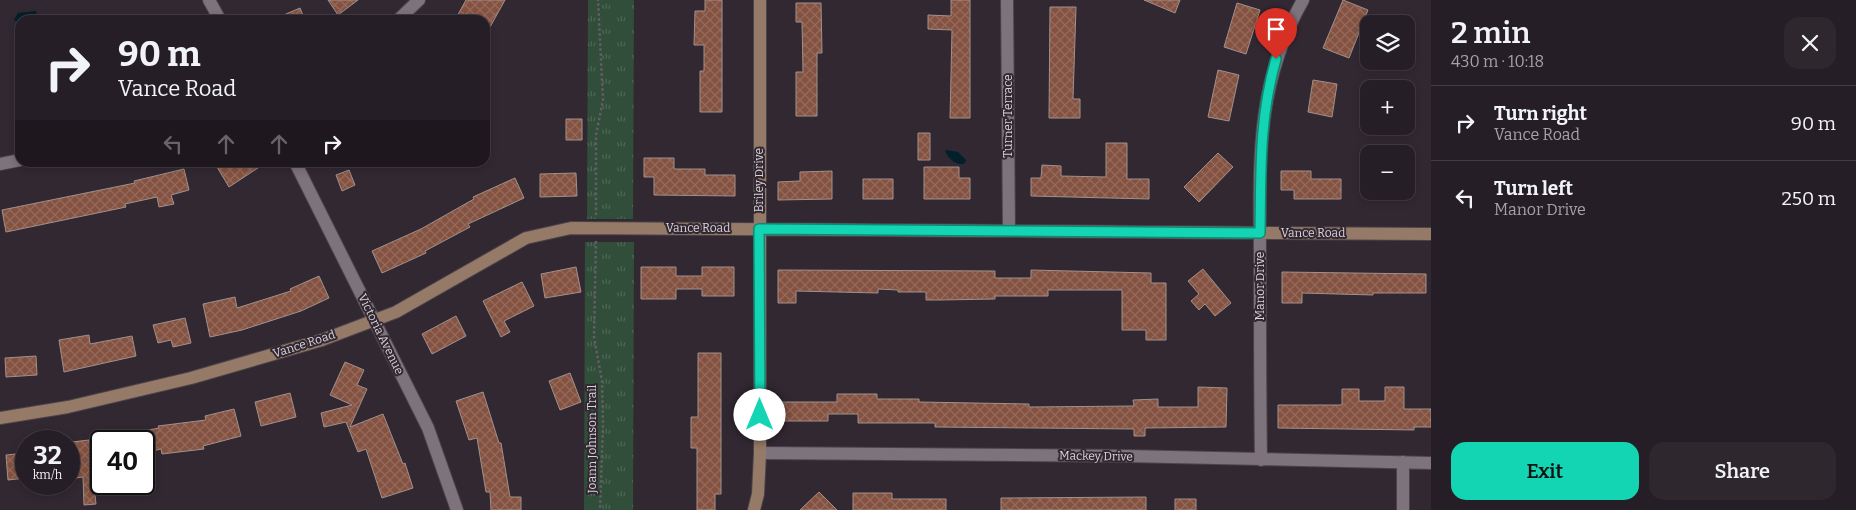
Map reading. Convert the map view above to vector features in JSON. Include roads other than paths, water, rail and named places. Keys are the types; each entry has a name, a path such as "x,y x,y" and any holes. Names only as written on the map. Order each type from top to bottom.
{"street":[{"path":"209,0 217,15"},
{"path":"403,15 419,0"},
{"name":"Briley Drive","path":"754,510 758,494 760,453 760,0"},
{"name":"Turner Terrace","path":"1007,0 1009,231"},
{"name":"Manor Drive","path":"1261,460 1261,149 1266,92 1276,59 1303,0"},
{"path":"0,164 15,161"},
{"name":"Victoria Avenue","path":"298,167 428,428 456,510"},
{"name":"Vance Road","path":"0,418 68,407 191,378 322,340 396,312 526,238 546,232 571,228 1431,234"},
{"name":"Mackey Drive","path":"760,453 1126,456 1431,463"},
{"path":"1403,462 1403,510"}],"water":[{"path":"36,11 36,15 17,15 18,13"},
{"path":"945,150 958,152 966,160 965,163 959,164 953,161"}]}
